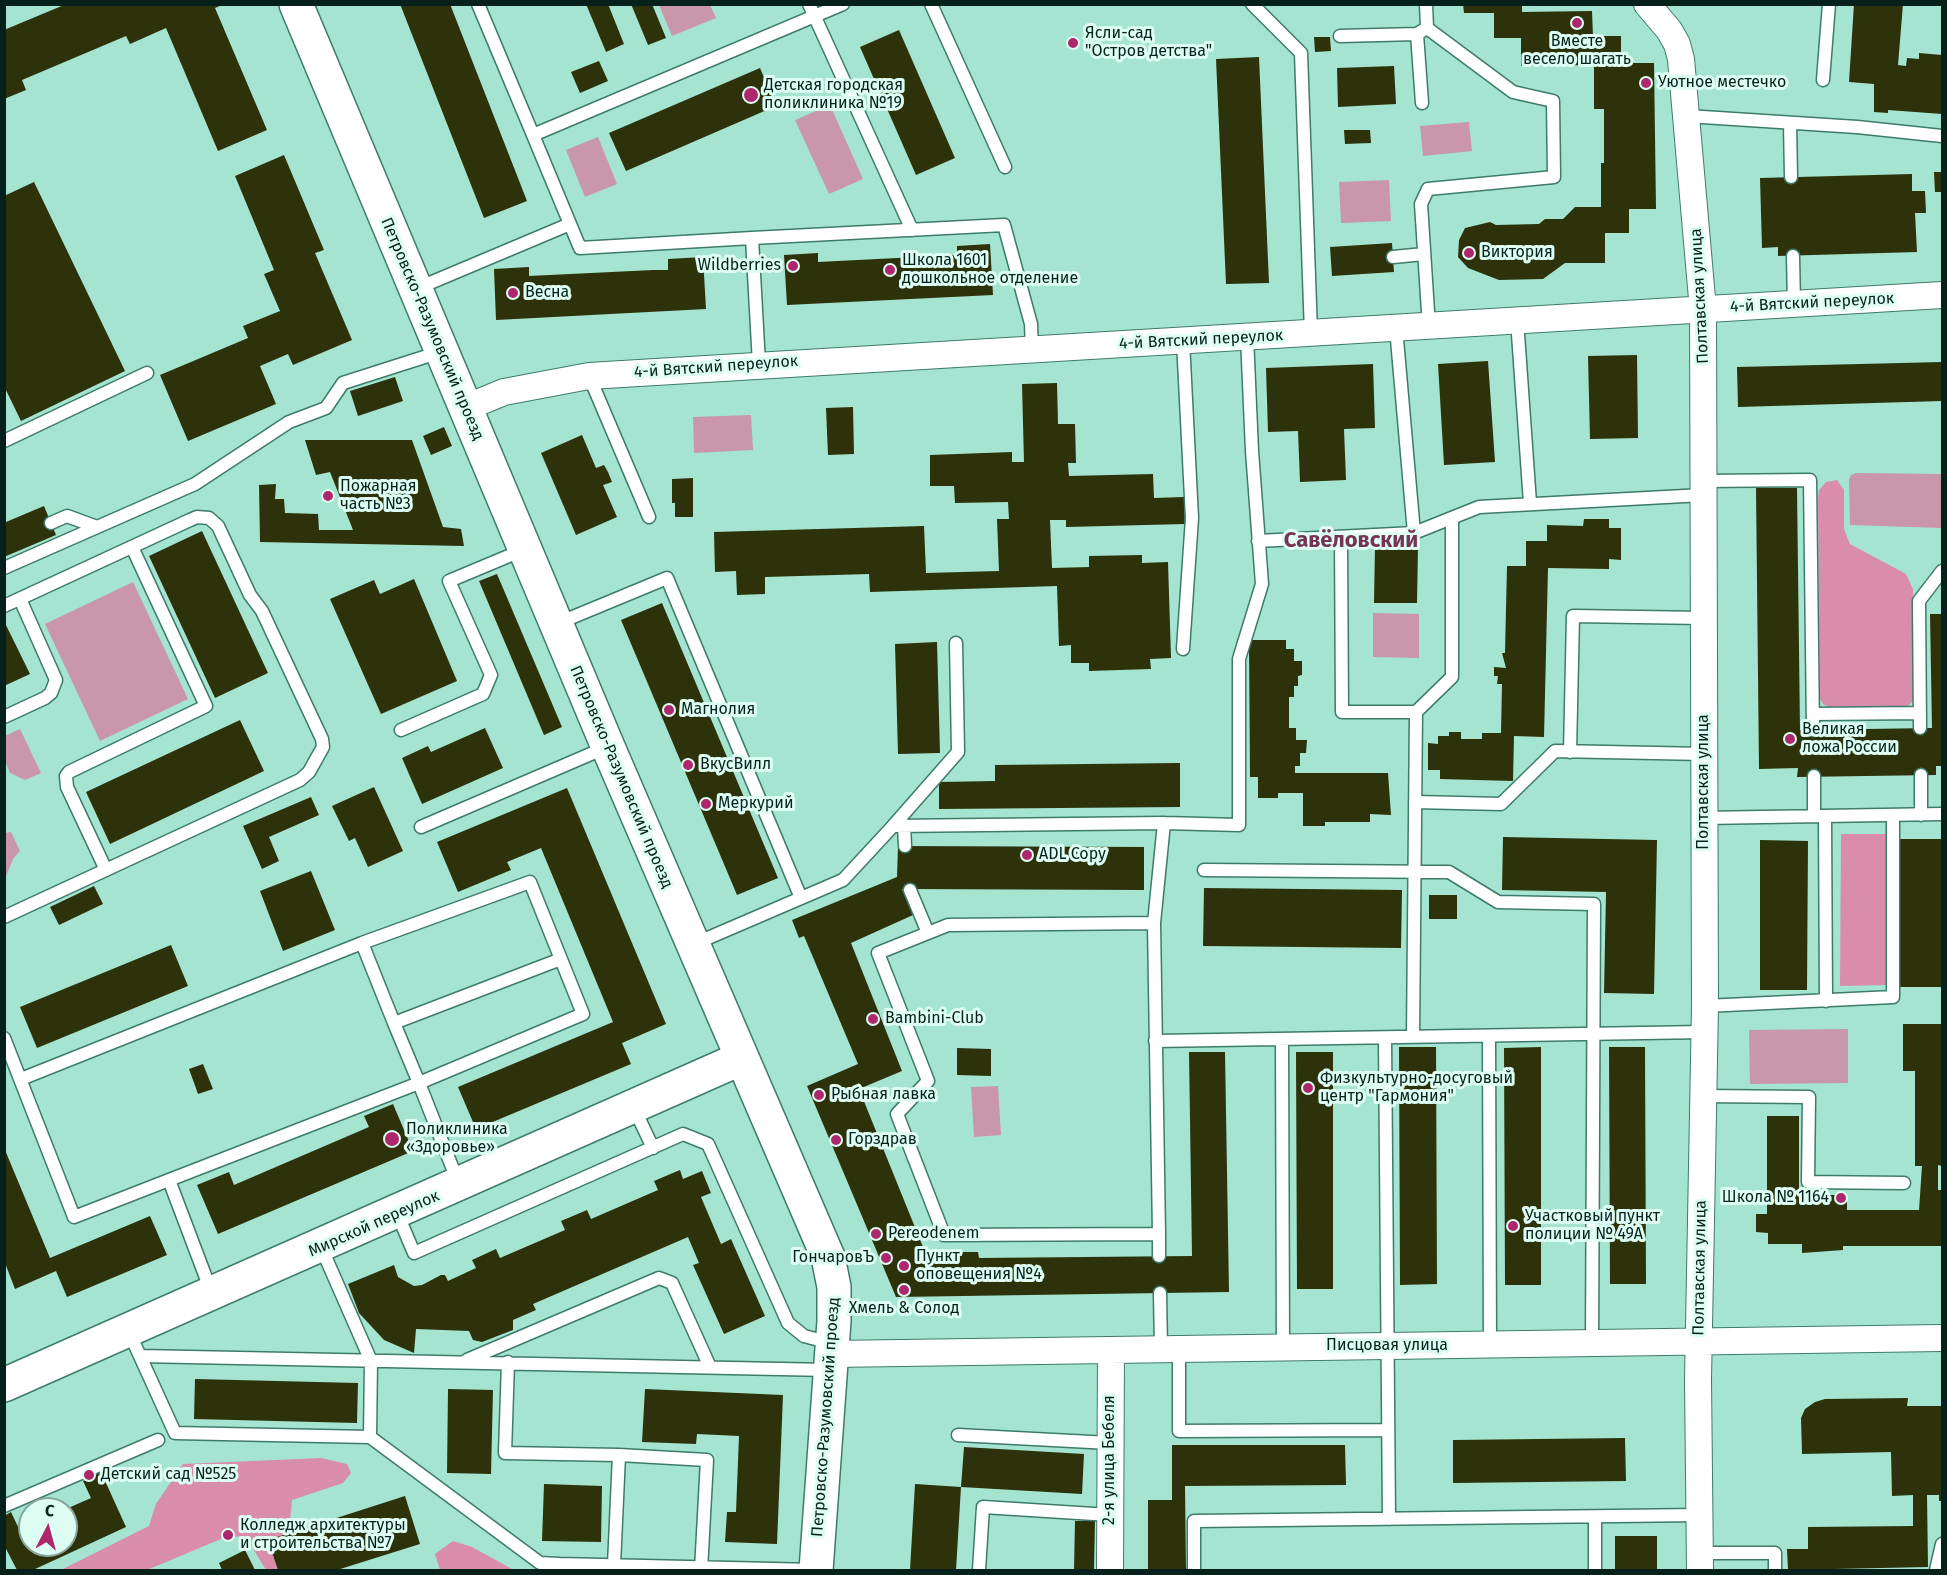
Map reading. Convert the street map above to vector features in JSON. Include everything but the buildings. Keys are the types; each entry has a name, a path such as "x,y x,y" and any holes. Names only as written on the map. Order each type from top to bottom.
{"street":[{"name":"Петровско-Разумовский проезд","path":"296,4 608,747 828,1257 834,1287 816,1570"},
{"name":"Полтавская улица","path":"1647,4 1677,44 1687,116 1703,310 1705,1006 1699,1343 1700,1562"},
{"name":"4-й Вятский переулок","path":"465,408 504,392 589,376 759,364 1429,327 1942,295"},
{"name":"Мирской переулок","path":"6,1382 134,1343 212,1295 742,1058"},
{"name":"Писцовая улица","path":"831,1356 1942,1338"},
{"name":"2-я улица Бебеля","path":"1110,1570 1111,1350"}],"lane":[{"path":"478,4 580,248 1004,225 1031,324 1032,349"},
{"path":"809,4 912,230"},
{"path":"533,135 843,4"},
{"path":"931,4 1005,167"},
{"path":"1252,4 1301,52 1311,333"},
{"path":"1422,103 1422,31 1426,4"},
{"path":"1823,80 1829,4"},
{"path":"1340,36 1422,31 1513,92 1553,101 1554,177 1428,189 1421,204 1429,327"},
{"path":"1687,116 1942,136"},
{"path":"1790,123 1791,177"},
{"path":"415,289 570,224"},
{"path":"752,238 759,364"},
{"path":"1393,257 1424,249"},
{"path":"1793,256 1794,304"},
{"path":"1517,320 1530,503"},
{"path":"1396,328 1414,533"},
{"path":"898,826 1164,823 1239,825 1239,659 1262,585 1246,337"},
{"path":"1183,340 1192,518 1183,649"},
{"path":"4,568 195,484 289,422 326,408 344,383 441,351"},
{"path":"4,441 147,373"},
{"path":"589,376 649,517"},
{"path":"1258,541 1414,533 1479,507 1810,480 1813,730"},
{"path":"51,523 67,516 97,527"},
{"path":"4,606 198,517 214,521 250,594 262,611 322,739 323,747 309,772 300,780 4,917"},
{"path":"1341,537 1342,712 1416,712 1452,677 1452,518"},
{"path":"106,870 67,787 66,777 69,771 206,706 132,547"},
{"path":"401,730 483,694 490,675 449,581 524,549"},
{"path":"1920,728 1919,601 1942,571"},
{"path":"556,624 667,578 801,898"},
{"path":"4,717 45,698 51,693 56,680 20,599"},
{"path":"1570,752 1573,616 1703,618"},
{"path":"693,945 843,880 898,826 958,752 956,643"},
{"path":"1413,1037 1416,712"},
{"path":"1813,714 1920,713"},
{"path":"421,827 608,747"},
{"path":"1415,802 1501,804 1555,751 1704,754"},
{"path":"1921,775 1921,814"},
{"path":"1814,777 1820,816 1826,1001"},
{"path":"1704,818 1942,814"},
{"path":"1705,1006 1893,998 1893,815"},
{"path":"1159,1256 1154,923 1164,823"},
{"path":"898,826 905,846"},
{"path":"1204,870 1449,872 1498,902 1594,904 1591,1034 1592,1344"},
{"path":"4,1038 74,1217 419,1083 584,1014 530,882 362,943 21,1079"},
{"path":"910,890 928,933"},
{"path":"1154,923 948,925 878,953 928,1081 897,1114 944,1235 1160,1234"},
{"path":"362,943 459,1186"},
{"path":"394,1023 561,959"},
{"path":"1155,1041 1704,1032"},
{"path":"1489,1036 1490,1346"},
{"path":"1385,1038 1389,1518"},
{"path":"1282,1039 1283,1347"},
{"path":"1703,1096 1809,1096 1808,1182 1904,1183"},
{"path":"633,1107 653,1148"},
{"path":"397,1213 414,1253 683,1134 708,1144 788,1323 831,1356"},
{"path":"169,1180 212,1295"},
{"path":"321,1247 371,1361 370,1437"},
{"path":"463,1362 659,1278 672,1283 710,1367"},
{"path":"1160,1293 1170,1349 1179,1431 1387,1430"},
{"path":"816,1570 701,1569 614,1565 559,1567 540,1563 370,1437 175,1432 134,1343 371,1361 710,1367 831,1356"},
{"path":"508,1362 505,1453 619,1455 707,1460 701,1569"},
{"path":"958,1435 1110,1443"},
{"path":"4,1506 158,1440"},
{"path":"614,1565 619,1455"},
{"path":"979,1570 983,1507 1110,1515"},
{"path":"1194,1570 1194,1521 1699,1515"},
{"path":"1594,1516 1595,1570"},
{"path":"1936,1570 1942,1544"},
{"path":"1700,1562 1775,1553 1775,1570"}],"shaded area":[{"path":"659,5 710,5 716,18 672,36"},
{"path":"830,105 863,179 829,194 795,120"},
{"path":"1469,122 1472,151 1423,156 1420,126"},
{"path":"598,137 617,184 585,197 566,150"},
{"path":"1389,180 1391,221 1341,223 1339,182"},
{"path":"751,415 753,450 694,453 693,417"},
{"path":"1856,473 1942,474 1942,528 1850,525 1849,480 1851,475"},
{"path":"1837,480 1844,490 1844,529 1850,544 1906,574 1913,589 1914,694 1912,702 1907,707 1830,708 1820,699 1818,498 1819,490 1826,482"},
{"path":"133,582 188,699 100,741 45,624"},
{"path":"1373,613 1419,614 1419,658 1373,657"},
{"path":"20,729 41,773 25,780 10,773 5,761 5,736"},
{"path":"11,832 20,851 13,859 5,879 5,833"},
{"path":"1841,834 1886,834 1886,985 1840,986"},
{"path":"1848,1029 1848,1083 1750,1084 1749,1030"},
{"path":"998,1086 1001,1135 974,1137 971,1087"},
{"path":"321,1458 347,1464 351,1473 343,1483 292,1500 289,1533 300,1570 266,1570 246,1537 228,1536 147,1570 61,1570 149,1526 156,1504 183,1464"},
{"path":"453,1541 472,1547 514,1570 440,1570 435,1554"}],"place":[{"name":"Вместе весело шагать","path":"1577,23"},
{"name":"Ясли-сад \"Остров детства\"","path":"1073,43"},
{"name":"Уютное местечко","path":"1646,83"},
{"name":"Детская городская поликлиника №19","path":"751,95"},
{"name":"Виктория","path":"1469,253"},
{"name":"Wildberries","path":"793,266"},
{"name":"Школа 1601 дошкольное отделение","path":"890,270"},
{"name":"Весна","path":"513,293"},
{"name":"Пожарная часть №3","path":"328,496"},
{"name":"Магнолия","path":"669,710"},
{"name":"Великая ложа России","path":"1790,739"},
{"name":"ВкусВилл","path":"688,765"},
{"name":"Меркурий","path":"706,804"},
{"name":"ADL Copy","path":"1027,855"},
{"name":"Bambini-Club","path":"873,1019"},
{"name":"Физкультурно-досуговый центр \"Гармония\"","path":"1308,1088"},
{"name":"Рыбная лавка","path":"819,1095"},
{"name":"Поликлиника «Здоровье»","path":"392,1139"},
{"name":"Горздрав","path":"836,1140"},
{"name":"Школа № 1164","path":"1841,1198"},
{"name":"Участковый пункт полиции № 49А","path":"1513,1226"},
{"name":"Pereodenem","path":"876,1234"},
{"name":"ГончаровЪ","path":"886,1258"},
{"name":"Пункт оповещения №4","path":"904,1266"},
{"name":"Хмель & Солод","path":"904,1290"},
{"name":"Детский сад №525","path":"89,1475"},
{"name":"Колледж архитектуры и строительства №7","path":"228,1535"}],"district":[{"name":"Савёловский","path":"1351,541"}]}
